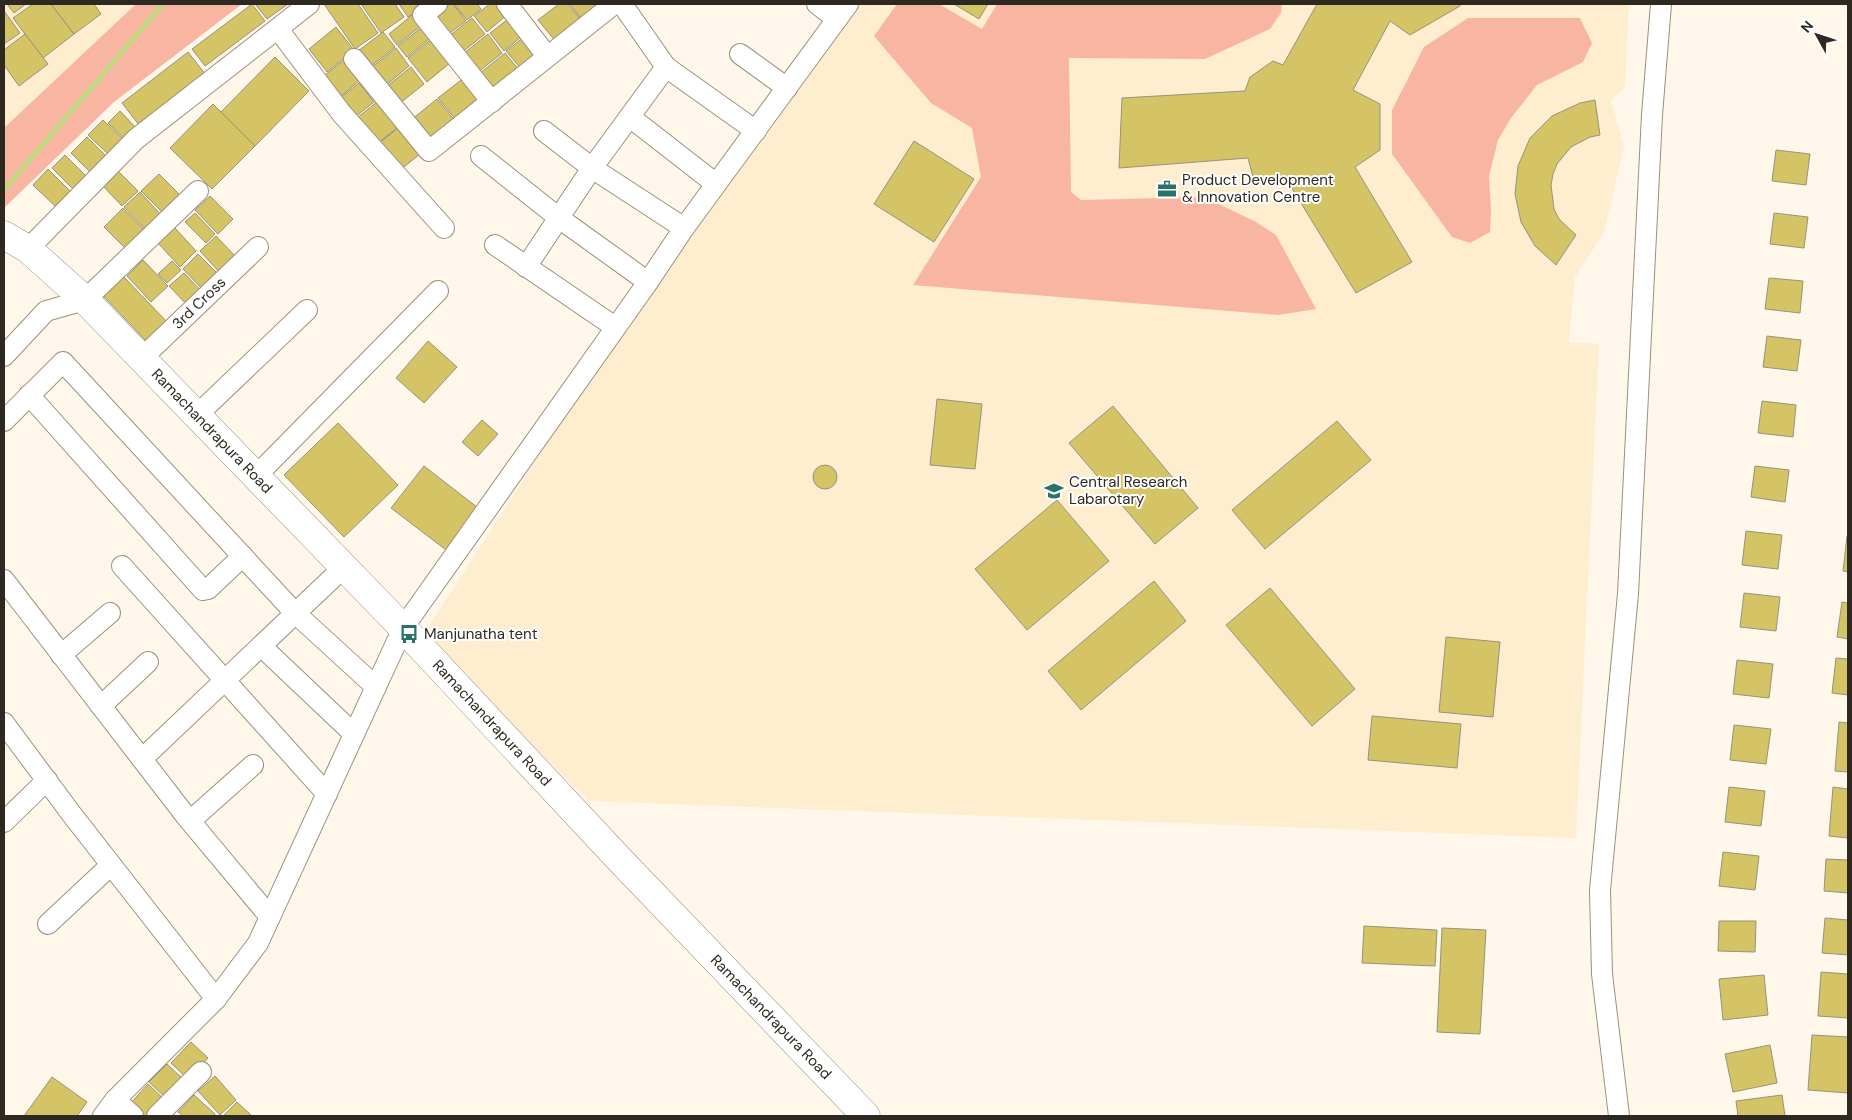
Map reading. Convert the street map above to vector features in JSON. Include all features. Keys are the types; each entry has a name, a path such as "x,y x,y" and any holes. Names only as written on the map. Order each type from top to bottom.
{"street":[{"path":"28,249 136,139 309,4"},
{"path":"437,4 423,15 492,102"},
{"path":"507,4 547,56"},
{"path":"354,59 428,151 614,4"},
{"path":"622,4 666,67 756,131"},
{"path":"103,1116 115,1100 216,999 258,944 403,628 648,282 684,228 843,12 817,4"},
{"path":"1619,1116 1602,974 1600,890 1628,594 1652,124 1661,4"},
{"path":"278,29 342,114 444,228"},
{"path":"740,54 786,88"},
{"path":"526,266 592,168 666,67"},
{"path":"630,117 716,184"},
{"path":"544,131 592,168 684,228"},
{"path":"480,156 559,218 648,282"},
{"path":"4,356 46,311 85,300 198,191"},
{"name":"Ramachandrapura Road","path":"4,235 28,249 85,300 403,628 620,860 866,1116"},
{"path":"495,245 615,327"},
{"name":"3rd Cross","path":"141,359 258,247"},
{"path":"256,476 438,291"},
{"path":"197,415 307,310"},
{"path":"4,421 63,362 295,613 376,687"},
{"path":"29,396 203,590 208,589 242,556"},
{"path":"122,566 327,794"},
{"path":"142,759 344,567"},
{"path":"4,580 190,822 270,917"},
{"path":"62,654 110,613"},
{"path":"260,646 354,734"},
{"path":"101,706 148,662"},
{"path":"4,723 111,865 216,999"},
{"path":"190,822 253,765"},
{"path":"4,822 46,780"},
{"path":"48,924 111,865"},
{"path":"158,1116 201,1072"},
{"path":"115,1100 133,1116"}],"shaded area":[{"path":"4,4 136,4 4,128"},
{"path":"136,4 242,4 114,102 4,208 4,128"},
{"name":"Central Research Labarotary","path":"854,4 1629,4 1625,88 1611,101 1624,146 1604,233 1575,277 1569,342 1599,344 1576,838 589,801 421,638 638,303"},
{"path":"897,4 939,4 982,29 997,4 1282,4 1281,13 1270,29 1205,59 1069,58 1071,192 1081,200 1204,197 1256,222 1276,235 1316,309 1278,315 913,285 981,177 972,128 931,103 874,36"},
{"path":"1468,18 1580,18 1592,43 1583,62 1537,85 1511,118 1498,140 1489,176 1490,232 1470,243 1452,237 1392,154 1392,110 1424,47"}],"building":[{"path":"7,4 26,4 14,13"},
{"path":"33,4 51,4 74,34 43,58 13,18"},
{"path":"51,4 94,4 101,14 74,34"},
{"path":"252,4 265,21 205,66 192,49"},
{"path":"255,4 288,4 267,19"},
{"path":"324,4 358,4 378,33 355,49"},
{"path":"361,4 395,4 404,17 381,33"},
{"path":"399,4 427,4 408,17"},
{"path":"450,4 453,4 466,21 447,35 433,17"},
{"path":"454,4 477,4 481,9 467,20"},
{"path":"490,4 500,4 508,14 487,32 474,16"},
{"path":"559,4 568,4 583,22 557,43 538,20"},
{"path":"570,4 607,4 584,22"},
{"path":"954,4 988,4 979,19"},
{"path":"1317,4 1460,4 1460,6 1410,35 1390,21 1353,90 1380,104 1380,150 1355,167 1412,262 1356,293 1285,177 1272,185 1253,177 1248,158 1119,168 1122,98 1245,91 1250,77 1273,61 1283,65"},
{"path":"4,11 20,33 4,44"},
{"path":"412,15 421,26 397,45 389,34"},
{"path":"512,16 526,33 504,51 490,33"},
{"path":"472,18 485,34 461,53 448,37"},
{"path":"425,25 433,36 407,57 398,46"},
{"path":"336,27 354,50 327,72 309,49"},
{"path":"383,32 395,47 370,67 358,51"},
{"path":"25,34 48,64 19,86 4,65 4,50"},
{"path":"488,34 502,53 477,73 463,54"},
{"path":"528,34 543,53 522,70 506,51"},
{"path":"433,38 451,62 427,82 408,58"},
{"path":"396,48 409,66 385,86 371,68"},
{"path":"188,52 206,75 139,125 122,103"},
{"path":"505,53 520,71 493,92 479,74"},
{"path":"275,57 309,91 255,146 221,112"},
{"path":"344,60 360,80 341,96 325,75"},
{"path":"411,67 424,84 399,104 386,87"},
{"path":"465,77 482,99 456,120 438,98"},
{"path":"359,83 374,102 355,117 340,98"},
{"path":"437,99 455,121 429,142 411,120"},
{"path":"1595,100 1600,135 1590,137 1571,147 1557,164 1553,174 1551,185 1554,209 1559,219 1576,235 1556,265 1535,246 1521,222 1515,194 1518,166 1530,138 1552,116 1580,103"},
{"path":"377,102 397,128 378,143 358,117"},
{"path":"213,104 255,146 212,189 170,148"},
{"path":"120,111 138,130 127,141 108,123"},
{"path":"103,120 126,142 111,157 88,135"},
{"path":"398,128 419,155 400,170 379,143"},
{"path":"87,137 108,158 92,174 71,153"},
{"path":"914,141 974,179 934,242 874,204"},
{"path":"1776,150 1810,154 1806,185 1772,181"},
{"path":"65,155 87,177 74,190 52,168"},
{"path":"48,169 71,192 56,207 33,185"},
{"path":"117,170 138,191 122,206 102,185"},
{"path":"159,174 184,199 166,216 141,191"},
{"path":"140,192 164,218 149,233 124,207"},
{"path":"210,196 233,219 218,234 195,210"},
{"path":"123,208 147,233 128,251 104,227"},
{"path":"195,213 215,234 206,243 185,222"},
{"path":"1774,213 1808,217 1804,248 1770,244"},
{"path":"174,227 196,251 180,267 158,243"},
{"path":"216,236 237,258 221,274 200,251"},
{"path":"198,254 219,275 203,290 183,269"},
{"path":"143,260 168,286 151,302 127,276"},
{"path":"172,261 181,270 167,283 158,274"},
{"path":"184,273 203,293 189,307 169,286"},
{"path":"123,276 169,324 149,344 103,296"},
{"path":"1769,278 1803,281 1800,313 1765,309"},
{"path":"1767,336 1801,340 1797,371 1763,367"},
{"path":"428,341 457,367 424,403 396,378"},
{"path":"937,399 982,404 975,469 930,465"},
{"path":"1762,401 1796,405 1793,437 1758,433"},
{"path":"1113,406 1198,508 1155,544 1069,443"},
{"path":"482,420 498,434 478,456 462,442"},
{"path":"1337,421 1371,460 1265,549 1232,510"},
{"path":"338,423 398,485 344,537 284,475"},
{"path":"825,465 834,468 837,477 834,486 825,489 816,486 813,477 816,468"},
{"path":"424,466 482,511 450,553 391,508"},
{"path":"1755,466 1789,470 1785,502 1751,497"},
{"path":"1057,500 1109,561 1027,630 975,569"},
{"path":"1746,531 1782,535 1778,569 1742,565"},
{"path":"1848,536 1848,572 1843,571"},
{"path":"1154,581 1186,621 1081,710 1048,671"},
{"path":"1270,588 1355,689 1312,726 1226,625"},
{"path":"1744,593 1780,597 1776,631 1740,627"},
{"path":"1842,602 1848,603 1848,639 1837,637"},
{"path":"1446,637 1500,642 1493,717 1439,712"},
{"path":"1836,658 1848,659 1848,695 1832,693"},
{"path":"1737,660 1773,664 1769,698 1733,694"},
{"path":"1372,716 1461,724 1457,768 1368,760"},
{"path":"1839,722 1848,723 1848,772 1835,771"},
{"path":"1734,725 1771,729 1766,764 1730,760"},
{"path":"1729,787 1765,791 1761,826 1725,822"},
{"path":"1833,787 1848,789 1848,838 1829,836"},
{"path":"1723,852 1759,856 1755,890 1719,886"},
{"path":"1826,859 1848,860 1848,893 1824,891"},
{"path":"1825,918 1848,920 1848,955 1822,953"},
{"path":"1719,921 1756,921 1755,952 1718,951"},
{"path":"1364,926 1437,930 1435,966 1362,963"},
{"path":"1442,928 1486,930 1480,1034 1437,1032"},
{"path":"1821,972 1848,974 1848,1018 1818,1016"},
{"path":"1764,975 1768,1015 1723,1020 1719,979"},
{"path":"1812,1035 1848,1037 1848,1093 1808,1090"},
{"path":"191,1042 208,1058 188,1079 171,1063"},
{"path":"1770,1045 1777,1083 1733,1092 1725,1054"},
{"path":"167,1064 184,1080 167,1099 149,1082"},
{"path":"215,1076 236,1100 220,1115 198,1091"},
{"path":"52,1077 87,1102 77,1116 24,1116"},
{"path":"148,1084 166,1101 151,1116 143,1116 130,1104"},
{"path":"194,1095 215,1114 213,1116 183,1116 178,1112"},
{"path":"1782,1095 1785,1116 1738,1116 1736,1101"},
{"path":"237,1102 252,1116 223,1116"}],"waterway":[{"path":"4,190 163,4"}],"place":[{"name":"Product Development & Innovation Centre","path":"1167,189"},
{"name":"Central Research Labarotary","path":"1054,491"},
{"name":"Manjunatha tent","path":"409,634"}]}
